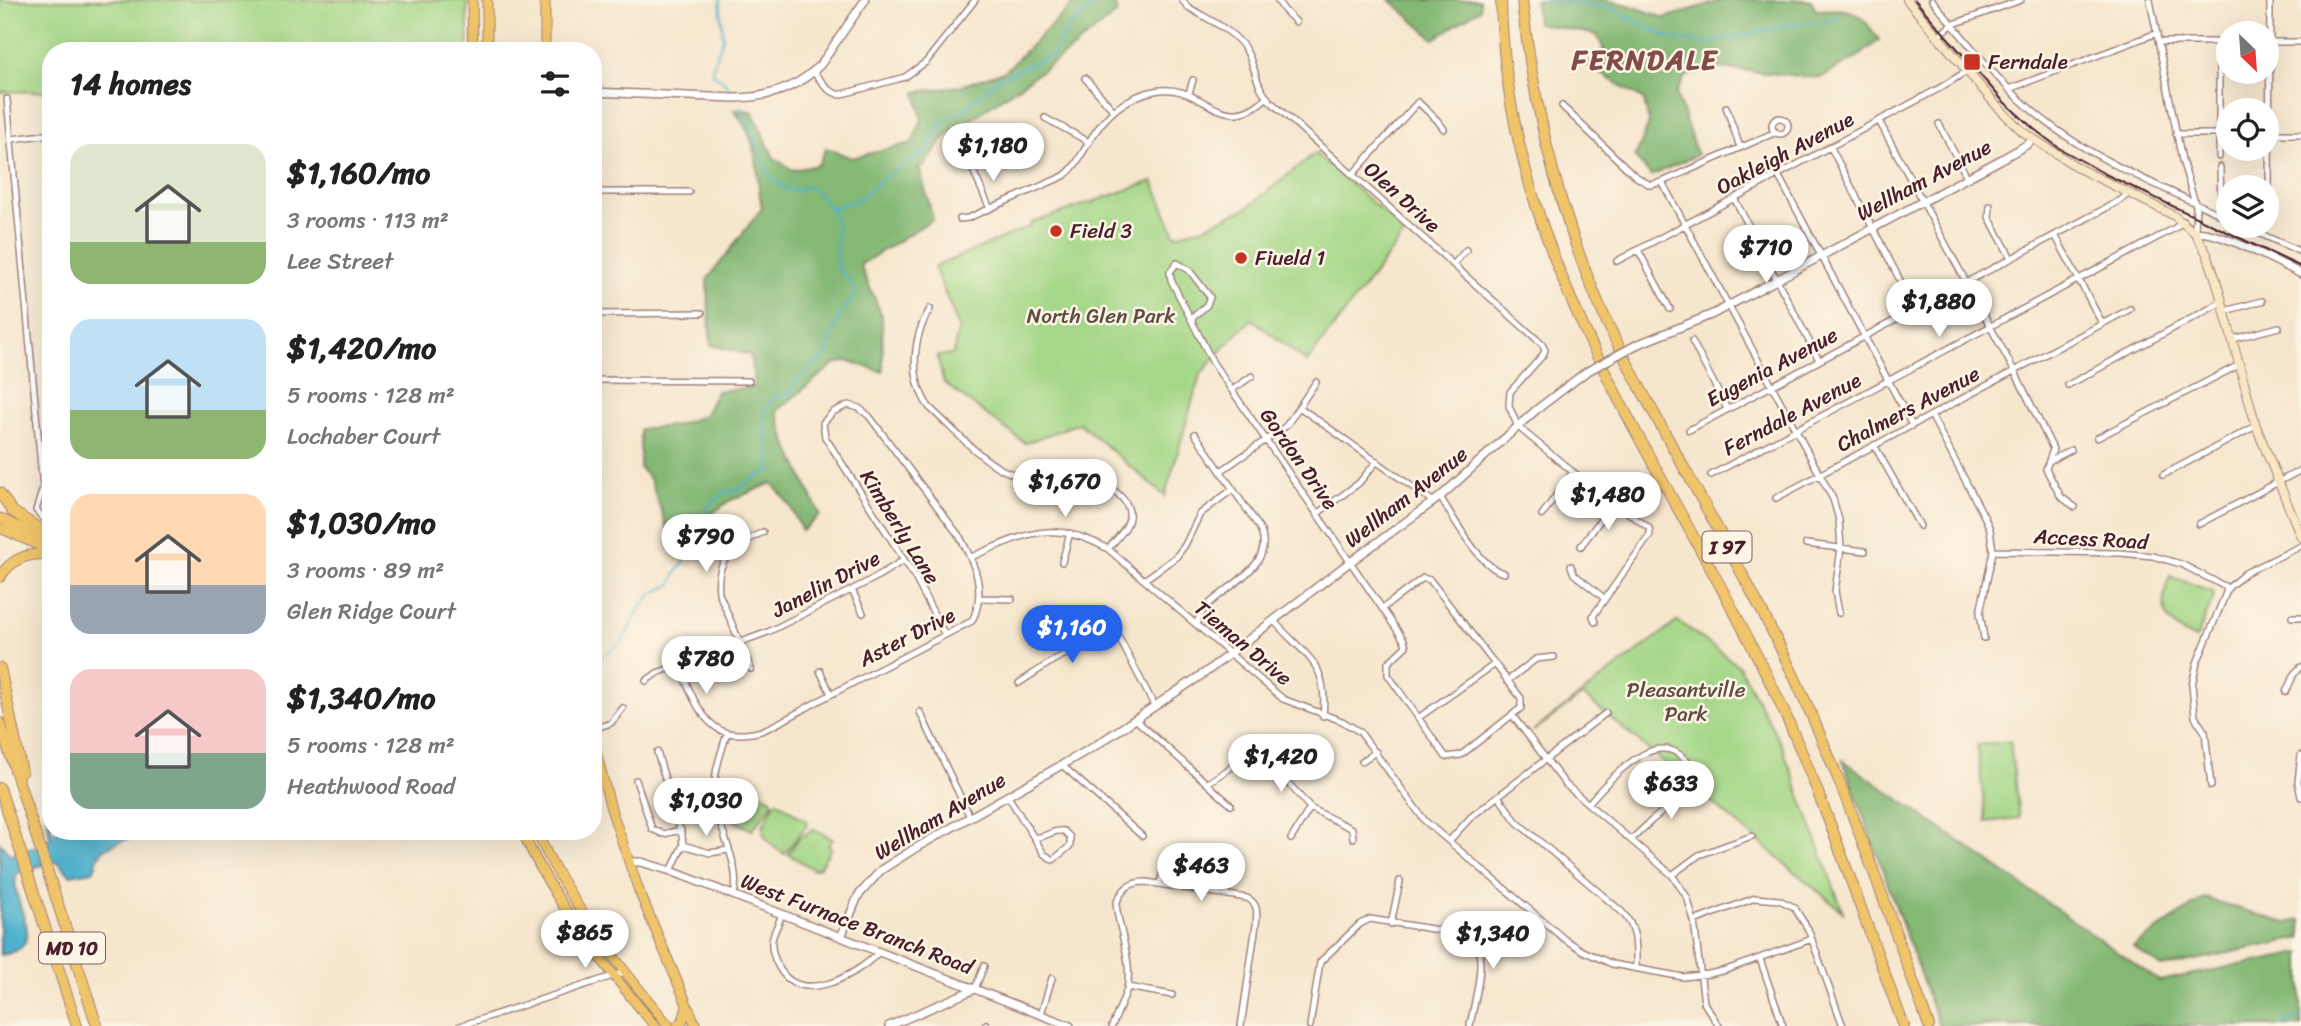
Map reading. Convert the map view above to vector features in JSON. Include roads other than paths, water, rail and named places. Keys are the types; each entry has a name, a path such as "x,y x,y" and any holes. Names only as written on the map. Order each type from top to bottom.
{"highway":[{"name":"I 97","path":"1501,0 1506,67 1523,159 1541,223 1561,278 1605,375 1741,625 1788,721 1904,1026"},
{"name":"I 97","path":"1522,0 1535,90 1548,153 1566,216 1589,280 1628,365 1764,615 1811,712 1855,821 1929,1026"},
{"path":"0,493 20,518 42,531"},
{"path":"0,577 7,567 22,557 42,553"},
{"path":"0,668 36,835"},
{"name":"MD 10","path":"0,723 97,1026"},
{"name":"MD 10","path":"0,788 77,1026"},
{"path":"0,798 18,846"}],"main road":[{"path":"472,0 473,42"},
{"path":"487,0 487,42"},
{"path":"545,0 545,42"},
{"path":"1907,0 2002,112 2033,139 2080,169 2183,221 2195,233 2208,258 2256,426 2301,537"},
{"path":"0,518 42,537"},
{"path":"0,528 42,549"},
{"path":"602,774 611,809 654,930 696,1026"},
{"path":"526,840 559,902 577,929 655,1026"},
{"path":"540,840 584,918 606,950"},
{"path":"559,902 567,906 577,919 584,918"},
{"path":"577,929 588,928 669,1026"},
{"path":"678,1026 687,1007"}],"street":[{"path":"602,92 753,98 783,91 813,72 831,52 865,0"},
{"path":"813,72 829,90 839,95 905,76 926,62 974,0"},
{"name":"Olen Drive","path":"1182,0 1188,7 1241,43 1249,55 1259,86 1267,97 1540,342 1544,348 1543,355 1510,392 1509,406 1518,426"},
{"path":"1277,0 1296,22"},
{"path":"1932,0 2009,89 2041,118 2069,139 2216,213"},
{"path":"1938,37 1944,29 1953,24 2021,0"},
{"path":"2150,0 2176,134 2197,217 2195,233 2202,231 2221,237 2301,274"},
{"path":"2269,21 2270,0"},
{"path":"2009,89 2157,33"},
{"path":"2160,42 2216,42"},
{"path":"2279,42 2301,42"},
{"name":"Oakleigh Avenue","path":"1617,261 1967,71"},
{"path":"1085,78 1113,110"},
{"path":"1189,93 1193,80"},
{"path":"960,219 968,219 1063,176 1075,165 1101,123 1113,110 1133,98 1156,90 1173,89 1189,93 1227,113 1252,109 1267,97"},
{"path":"7,99 42,477"},
{"path":"1353,174 1418,102 1444,129"},
{"path":"1562,106 1644,183 1650,185 1776,132"},
{"path":"1726,107 1740,147"},
{"path":"1045,118 1089,142"},
{"path":"1879,121 2053,449 2046,469 2061,497 2074,507"},
{"path":"1939,124 1968,177"},
{"path":"2176,134 2216,134"},
{"path":"2279,134 2301,134"},
{"path":"12,139 42,135"},
{"name":"Wellham Avenue","path":"841,937 858,896 871,879 892,861 1063,766 1230,655 1437,500 1550,398 1586,373 1636,345 1699,320 1968,177 2027,145 2033,139"},
{"path":"1830,146 1915,309"},
{"path":"2220,167 2220,175"},
{"path":"972,168 990,208"},
{"path":"1777,175 1912,425"},
{"path":"1662,182 1833,499 1839,520 1841,548 1835,591 1839,613"},
{"path":"602,192 689,192"},
{"name":"Eugenia Avenue","path":"1689,430 2122,200 2129,193"},
{"path":"1734,198 1819,360"},
{"path":"1990,206 1989,217 2011,258"},
{"name":"Ferndale Avenue","path":"1712,475 2175,228 2183,221"},
{"path":"2055,235 2102,323"},
{"path":"2270,238 2301,252"},
{"path":"1454,264 1466,250"},
{"path":"1638,250 1670,309"},
{"name":"Gordon Drive","path":"1191,319 1207,305 1210,297 1189,270 1177,263 1170,272 1171,280 1213,363 1404,640 1406,646 1388,663 1388,676 1446,757 1461,755 1512,715"},
{"path":"2068,386 2223,307 2262,301"},
{"path":"930,309 922,321 915,353 918,384 929,407 1003,471 1036,476 1062,471 1083,473 1118,495 1127,505 1130,516 1127,525 1108,549"},
{"name":"Chalmers Avenue","path":"1776,498 2130,309"},
{"path":"602,314 702,313"},
{"path":"2232,339 2279,327"},
{"path":"1692,341 1727,409"},
{"path":"2097,438 2239,365"},
{"path":"1232,390 1252,376"},
{"path":"602,380 749,381"},
{"path":"1221,471 1286,426 1316,382"},
{"name":"Aster Drive","path":"727,733 760,731 972,621 981,598 971,557 948,519 869,416 853,406 841,408 823,423 825,437"},
{"path":"1299,407 1437,500 1472,546 1495,571 1504,573"},
{"path":"1931,415 1990,530 1993,551 1980,613 1984,638"},
{"path":"1518,426 1573,472 1649,528 1650,535 1593,616 1595,622"},
{"path":"2163,475 2256,426"},
{"path":"1195,434 1264,535 1262,556 1205,608 1196,624"},
{"name":"Kimberly Lane","path":"825,437 904,560 945,635"},
{"path":"1874,445 1920,526"},
{"path":"2049,461 2071,450"},
{"path":"1318,513 1360,483 1377,461"},
{"path":"2199,524 2301,470"},
{"path":"1542,515 1573,472"},
{"path":"1144,580 1176,557 1200,514 1233,489"},
{"path":"42,491 36,506 42,517"},
{"path":"1581,545 1613,503"},
{"path":"971,557 1027,534 1044,531 1070,533 1062,562"},
{"path":"751,668 719,593 718,581 724,558 739,545 763,532"},
{"name":"Tieman Drive","path":"1070,533 1108,549 1283,699 1342,721 1360,732 1425,821 1567,940 1598,959 1664,975 1699,975 1760,959 1812,939"},
{"path":"1806,544 1865,551"},
{"path":"2211,786 2205,732 2195,717 2192,685 2197,663 2228,588 2245,573 2301,545"},
{"name":"Access Road","path":"1993,551 2153,556 2181,564 2228,588"},
{"name":"Janelin Drive","path":"646,681 657,673 741,643 852,590 904,560"},
{"path":"1571,566 1574,574 1604,598"},
{"path":"1383,608 1423,578 1427,578 1495,664 1522,703 1521,708 1512,715 1566,785 1672,875 1687,897 1693,921 1704,1003 1718,1026"},
{"path":"852,590 863,612"},
{"path":"981,598 1012,598"},
{"path":"1104,609 1155,707"},
{"path":"2292,617 2301,617"},
{"path":"1274,621 1310,655 1320,671 1324,683 1323,716"},
{"path":"1019,683 1054,660 1115,629"},
{"path":"1507,681 1536,659 1554,657"},
{"path":"1419,718 1495,664"},
{"path":"680,666 694,701 714,725 727,733 714,787 717,810 737,878 734,894"},
{"path":"2286,692 2294,674 2301,667"},
{"path":"820,671 831,694"},
{"path":"602,726 611,723 623,708"},
{"path":"920,712 970,817"},
{"path":"1449,841 1471,817 1606,713"},
{"path":"1136,720 1231,805"},
{"path":"1588,804 1608,782 1651,751 1672,750 1684,758 1700,776 1704,792 1672,804 1631,840"},
{"path":"1362,761 1376,751"},
{"path":"657,752 681,830 683,845 671,871"},
{"path":"2301,755 2298,773 2301,797"},
{"path":"1208,783 1236,764 1254,762 1279,772 1310,808 1352,830 1353,838"},
{"path":"1063,766 1142,835"},
{"path":"636,780 652,829 663,834 681,830"},
{"path":"1008,796 1034,838 1044,854 1052,860 1069,849 1071,842 1067,833 1059,830 1034,838"},
{"path":"1499,796 1517,822 1632,923 1636,936 1636,969"},
{"path":"1291,839 1310,808"},
{"path":"1672,875 1699,855 1752,836"},
{"path":"683,845 710,853 728,850"},
{"name":"West Furnace Branch Road","path":"629,862 641,862 671,871 734,894 1069,1026"},
{"path":"1160,882 1164,870 1172,867 1182,869 1189,888"},
{"path":"1391,924 1400,881"},
{"path":"1112,1026 1127,987 1127,961 1116,904 1120,895 1134,882 1160,882 1247,898 1254,902 1257,912 1241,1026"},
{"path":"1693,921 1755,898 1779,900 1794,907 1812,939 1843,1026"},
{"path":"782,914 772,940 772,949 785,978 793,983 808,987 819,986 868,964 879,952"},
{"path":"1310,1026 1320,962 1335,945 1370,919 1463,934 1474,940 1481,962 1469,1026"},
{"path":"1760,959 1783,1026"},
{"path":"889,1026 975,989 984,966"},
{"path":"460,1026 625,972"},
{"path":"1041,1014 1052,978"},
{"path":"1127,987 1172,995"}],"water":[{"path":"48,840 126,840 103,850 93,871 70,875 58,862 52,862 17,873 15,885 27,933 25,943 16,950 0,955 0,843 10,855"}],"waterway":[{"path":"720,0 723,38 712,69 714,75 724,81 729,89"},
{"path":"830,209 857,200 885,177 927,152 938,125 964,109 999,78 1054,54 1067,29 1099,0"},
{"path":"1542,0 1544,3 1607,6 1667,37 1705,44 1784,26 1840,18"},
{"path":"602,656 622,642 641,607 652,594 672,584 694,547 709,505 726,492 741,489 752,479 770,471 765,426 767,408 774,398 792,392 797,379 825,357 839,316 854,297 853,285 837,268 837,226 828,206 819,194 807,186 795,191 774,180 761,158 740,107"},
{"path":"2281,1026 2301,1016"}],"tram line":[{"path":"1915,0 2003,101 2059,148 2105,174 2301,267"}],"place":[{"name":"Ferndale","path":"1972,62"},
{"name":"Field 3","path":"1056,231"},
{"name":"Fiueld 1","path":"1241,258"}],"district":[{"name":"FERNDALE","path":"1645,59"}],"park label":[{"name":"North Glen Park","path":"1101,316"},
{"name":"Pleasantville Park","path":"1686,702"}]}
